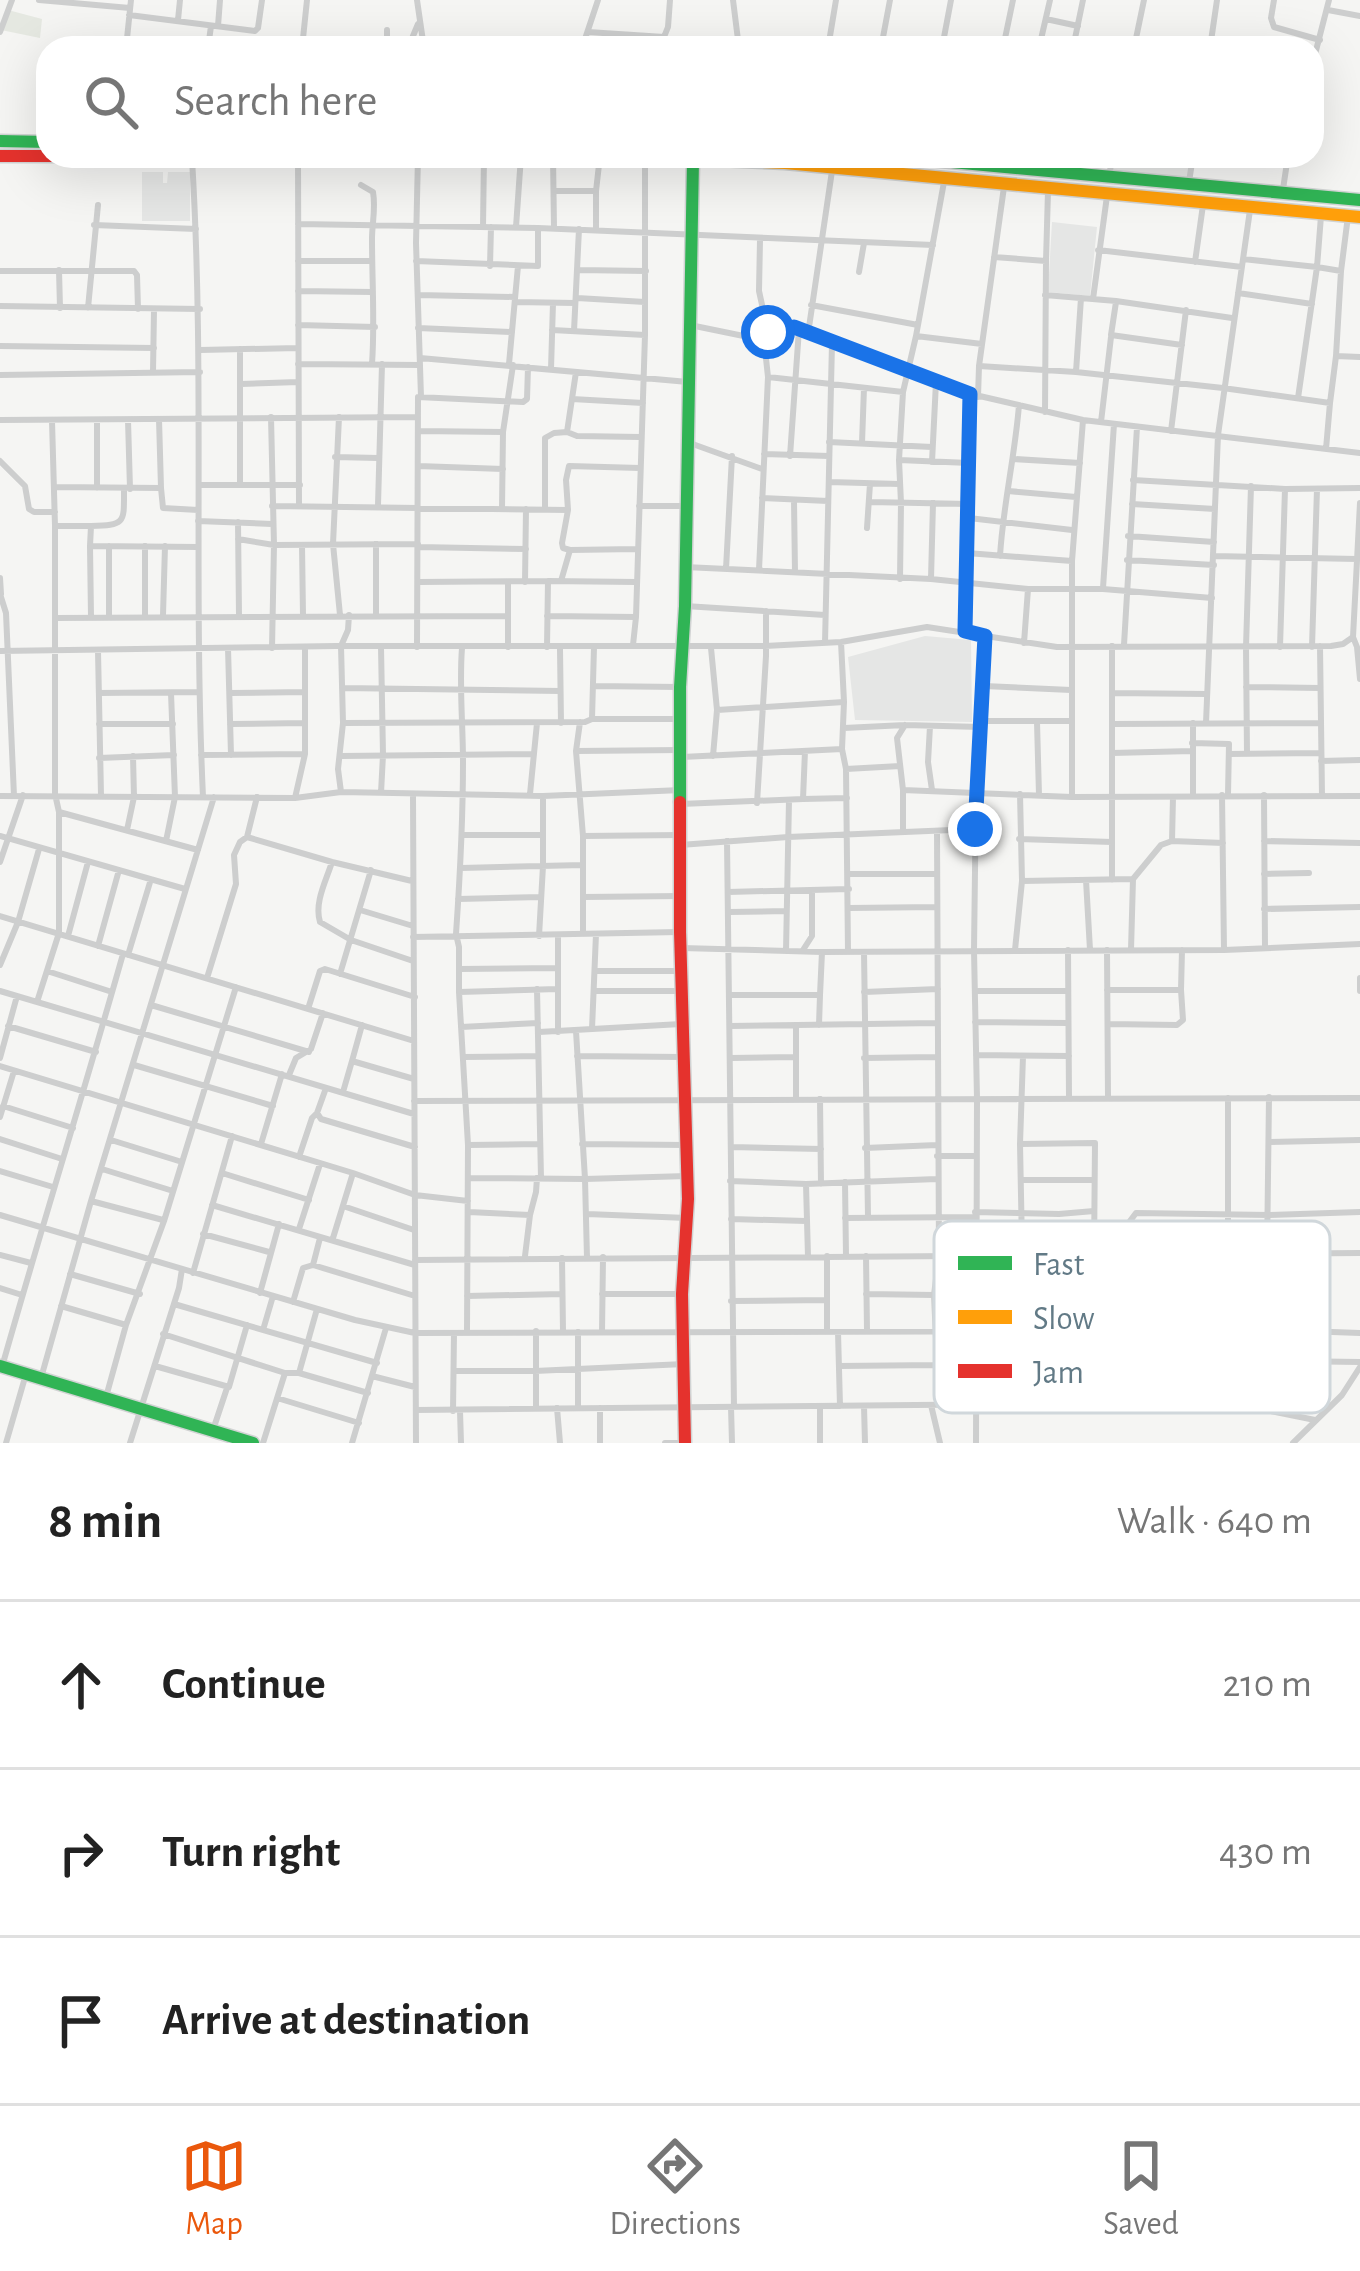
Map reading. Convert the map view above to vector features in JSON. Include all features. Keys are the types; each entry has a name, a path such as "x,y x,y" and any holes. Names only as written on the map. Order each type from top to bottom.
{"main road":[{"path":"0,141 36,142"},
{"path":"0,156 36,156"},
{"path":"685,1443 682,1294 687,1176 680,687 693,168"},
{"path":"832,168 1354,216"},
{"path":"1029,168 1360,200"},
{"path":"1,1366 253,1443"}],"street":[{"path":"0,32 12,0"},
{"path":"39,0 88,2 178,22 257,30 262,0"},
{"path":"178,22 180,0"},
{"path":"211,36 220,0"},
{"path":"303,36 307,0"},
{"path":"417,0 422,36"},
{"path":"586,36 598,0"},
{"path":"664,36 670,0"},
{"path":"733,0 738,36"},
{"path":"830,36 836,0"},
{"path":"883,36 890,0"},
{"path":"944,36 951,0"},
{"path":"1006,36 1013,0"},
{"path":"1042,36 1050,0"},
{"path":"1076,36 1083,0"},
{"path":"1136,36 1144,0"},
{"path":"1212,36 1217,0"},
{"path":"1274,0 1270,18 1274,27 1306,36"},
{"path":"1321,36 1329,5 1360,16"},
{"path":"413,36 420,19"},
{"path":"1046,19 1078,26"},
{"path":"386,30 386,36"},
{"path":"587,32 649,36"},
{"path":"193,168 200,309 198,649 203,797"},
{"path":"298,168 299,506"},
{"path":"418,168 422,397"},
{"path":"485,168 490,266"},
{"path":"516,227 520,168"},
{"path":"553,168 554,228"},
{"path":"596,230 599,168"},
{"path":"633,646 645,335 645,168"},
{"path":"790,457 794,382 832,168"},
{"path":"1109,176 1111,168"},
{"path":"1189,182 1191,168"},
{"path":"1282,193 1286,168"},
{"path":"900,579 898,460 903,392 945,178"},
{"path":"965,631 974,395 1005,183"},
{"path":"362,185 373,192 378,505"},
{"path":"1045,412 1048,187"},
{"path":"554,190 596,191"},
{"path":"1093,299 1107,192"},
{"path":"1195,262 1204,201"},
{"path":"88,308 98,206"},
{"path":"1206,723 1218,435 1250,206"},
{"path":"1298,399 1321,213"},
{"path":"1326,449 1341,271 1354,216"},
{"path":"298,224 646,231 933,245"},
{"path":"94,225 196,229"},
{"path":"416,261 536,267 538,228"},
{"path":"574,331 579,229"},
{"path":"759,570 768,377 759,291 760,238"},
{"path":"859,272 864,243"},
{"path":"1098,250 1195,262 1341,271"},
{"path":"994,257 1046,261"},
{"path":"298,261 372,261"},
{"path":"502,508 503,432 518,266"},
{"path":"59,270 60,308"},
{"path":"578,270 646,271"},
{"path":"0,271 134,271 138,309"},
{"path":"298,291 373,292"},
{"path":"1238,292 1312,304"},
{"path":"418,295 553,303 645,302"},
{"path":"1045,296 1116,301 1234,319"},
{"path":"1076,373 1082,298"},
{"path":"1102,422 1116,301"},
{"path":"550,369 553,303"},
{"path":"811,305 918,326"},
{"path":"0,306 200,309"},
{"path":"154,310 154,373"},
{"path":"1171,430 1186,310"},
{"path":"298,325 375,327"},
{"path":"690,326 766,336 780,328 804,332 974,395 1082,420 1360,453"},
{"path":"418,328 512,332"},
{"path":"552,330 645,335"},
{"path":"1111,335 1182,345"},
{"path":"916,336 982,344"},
{"path":"825,643 832,343"},
{"path":"0,346 154,348"},
{"path":"200,350 298,348"},
{"path":"240,350 240,485"},
{"path":"1336,356 1360,357"},
{"path":"298,364 511,365 688,382"},
{"path":"979,366 1223,388 1330,403"},
{"path":"417,647 418,397 523,402 529,367"},
{"path":"0,375 200,372"},
{"path":"567,432 575,372"},
{"path":"768,377 903,392"},
{"path":"932,462 936,380"},
{"path":"240,384 298,382"},
{"path":"862,443 863,388"},
{"path":"572,399 643,403"},
{"path":"1000,556 1019,405"},
{"path":"272,417 272,648"},
{"path":"339,417 333,544 348,630 340,646 341,792"},
{"path":"0,420 418,417"},
{"path":"159,418 163,508 198,510"},
{"path":"55,526 122,521 128,419"},
{"path":"97,420 97,488"},
{"path":"1072,797 1072,530 1082,420"},
{"path":"52,421 55,794 63,935"},
{"path":"1103,589 1114,424"},
{"path":"1124,646 1137,427"},
{"path":"418,431 503,432"},
{"path":"545,509 545,438 567,432 642,437"},
{"path":"687,442 763,469"},
{"path":"830,442 932,447"},
{"path":"764,454 829,456"},
{"path":"727,569 732,456"},
{"path":"335,457 378,458"},
{"path":"1014,458 1080,463"},
{"path":"898,460 969,463"},
{"path":"0,461 25,487 29,509 55,512"},
{"path":"418,466 503,469"},
{"path":"637,549 570,550 562,543 569,466 640,468"},
{"path":"1133,480 1285,489 1360,488"},
{"path":"829,482 899,484"},
{"path":"199,485 300,484"},
{"path":"867,528 870,484"},
{"path":"1247,754 1251,486"},
{"path":"54,488 161,488"},
{"path":"1280,647 1285,489"},
{"path":"1317,489 1314,559 1322,796"},
{"path":"1009,491 1076,497"},
{"path":"762,498 828,501"},
{"path":"794,501 795,572"},
{"path":"870,502 968,504"},
{"path":"931,579 933,502"},
{"path":"1360,503 1353,637 1359,647 1360,679"},
{"path":"1132,504 1215,508"},
{"path":"272,506 568,510"},
{"path":"639,506 686,506"},
{"path":"525,582 526,508"},
{"path":"968,518 1072,530"},
{"path":"198,521 272,524"},
{"path":"238,522 239,616"},
{"path":"91,526 91,617"},
{"path":"1129,536 1214,542"},
{"path":"238,539 274,545 526,549"},
{"path":"376,544 376,615"},
{"path":"302,545 303,616"},
{"path":"90,546 198,547"},
{"path":"109,546 109,617"},
{"path":"145,617 146,546"},
{"path":"163,616 165,547"},
{"path":"561,582 570,550"},
{"path":"967,553 1072,560"},
{"path":"1127,560 1357,560"},
{"path":"685,567 1212,598"},
{"path":"0,578 6,613 5,724 19,796 3,837 0,862"},
{"path":"547,647 548,581"},
{"path":"417,582 636,582"},
{"path":"508,582 508,647"},
{"path":"1024,643 1028,590"},
{"path":"685,606 826,615"},
{"path":"758,802 766,611"},
{"path":"54,618 507,616"},
{"path":"548,616 636,617"},
{"path":"4,651 765,646 841,642 914,628 1070,647 1316,646 1343,644 1353,637"},
{"path":"975,1221 975,829 985,636"},
{"path":"841,642 848,952"},
{"path":"381,646 381,794"},
{"path":"592,719 594,646"},
{"path":"1112,646 1112,880"},
{"path":"295,798 304,754 305,647"},
{"path":"462,647 462,835 456,934 469,1178 467,1333"},
{"path":"560,647 561,723"},
{"path":"711,647 717,710 713,756"},
{"path":"228,649 231,754"},
{"path":"98,651 100,795"},
{"path":"593,686 680,687"},
{"path":"983,686 1071,690"},
{"path":"1246,687 1320,688"},
{"path":"342,688 560,691"},
{"path":"99,693 199,692"},
{"path":"229,692 304,692"},
{"path":"166,841 176,797 171,693"},
{"path":"1112,693 1206,694"},
{"path":"717,710 844,702"},
{"path":"343,723 680,719"},
{"path":"844,728 1071,721"},
{"path":"580,722 576,751 583,836 583,933"},
{"path":"1037,722 1039,795"},
{"path":"230,724 304,723"},
{"path":"530,794 537,723"},
{"path":"1193,723 1193,795"},
{"path":"1112,724 1321,723"},
{"path":"99,724 173,724"},
{"path":"903,832 897,738 905,725"},
{"path":"930,726 932,790"},
{"path":"1112,754 1229,744 1223,843 1225,950"},
{"path":"576,751 713,756 842,748"},
{"path":"803,799 805,752"},
{"path":"201,754 304,754"},
{"path":"341,756 532,754"},
{"path":"1229,754 1360,760"},
{"path":"0,755 11,755"},
{"path":"99,758 174,755"},
{"path":"127,830 134,797 133,756"},
{"path":"847,769 900,766"},
{"path":"903,790 1072,797 1360,796"},
{"path":"0,796 295,798 341,792 579,794 758,802 847,798"},
{"path":"1016,950 1022,881 1020,794"},
{"path":"413,795 416,1443"},
{"path":"207,978 236,884 234,855 247,836 257,796"},
{"path":"539,936 543,796"},
{"path":"1172,841 1173,796"},
{"path":"1264,796 1264,949"},
{"path":"41,1378 214,797"},
{"path":"786,951 788,800"},
{"path":"59,812 198,850"},
{"path":"583,836 728,841 975,829"},
{"path":"937,832 938,1221"},
{"path":"462,835 543,835"},
{"path":"247,836 413,881"},
{"path":"3,837 185,889"},
{"path":"1019,839 1112,842"},
{"path":"728,841 732,1443"},
{"path":"1131,950 1133,879 1155,849 1172,841 1223,843"},
{"path":"1264,841 1360,843"},
{"path":"0,962 18,922 40,848"},
{"path":"38,1002 88,862"},
{"path":"332,862 317,919 352,940 413,961"},
{"path":"461,868 584,865"},
{"path":"98,946 119,870"},
{"path":"340,974 371,870"},
{"path":"1264,874 1309,873"},
{"path":"849,874 937,874"},
{"path":"1,1366 112,992 151,879"},
{"path":"1022,881 1133,879"},
{"path":"1086,880 1090,950"},
{"path":"728,892 849,889"},
{"path":"802,951 812,936 812,890"},
{"path":"583,898 681,896"},
{"path":"458,899 541,897"},
{"path":"849,908 937,907"},
{"path":"1264,909 1360,907"},
{"path":"360,910 413,926"},
{"path":"729,913 786,911"},
{"path":"0,916 413,1041"},
{"path":"413,937 680,932"},
{"path":"592,1029 596,934"},
{"path":"558,936 558,1032"},
{"path":"682,948 1225,950 1360,944"},
{"path":"1068,950 1069,1098"},
{"path":"1107,950 1108,1098"},
{"path":"1108,1024 1177,1025 1183,1020 1182,950"},
{"path":"819,1025 822,952"},
{"path":"864,952 868,1217"},
{"path":"458,969 557,968"},
{"path":"308,1009 320,971 325,969 415,997"},
{"path":"594,971 681,970"},
{"path":"47,971 112,992"},
{"path":"1360,978 1360,991"},
{"path":"106,1397 236,987"},
{"path":"525,1258 539,1178 537,989"},
{"path":"459,992 557,989"},
{"path":"864,992 938,989"},
{"path":"1107,990 1181,990"},
{"path":"0,991 414,1114"},
{"path":"595,991 682,991"},
{"path":"975,992 1069,991"},
{"path":"730,995 820,995"},
{"path":"17,996 0,1062 14,1071 353,1172 415,1195 468,1201"},
{"path":"151,1005 309,1052"},
{"path":"261,1144 285,1076 296,1058 309,1052 323,1013"},
{"path":"0,1016 95,1052"},
{"path":"975,1022 1069,1023"},
{"path":"730,1025 938,1023"},
{"path":"461,1027 558,1032 685,1024"},
{"path":"343,1093 362,1025"},
{"path":"796,1025 796,1100"},
{"path":"576,1031 587,1258"},
{"path":"976,1055 1069,1056"},
{"path":"462,1057 538,1056"},
{"path":"577,1056 685,1057"},
{"path":"1023,1056 1023,1221"},
{"path":"731,1058 796,1057"},
{"path":"864,1058 937,1057"},
{"path":"352,1060 414,1079"},
{"path":"134,1065 273,1106"},
{"path":"0,1117 14,1071"},
{"path":"298,1157 326,1088"},
{"path":"1228,1097 1228,1221"},
{"path":"1268,1097 1269,1221"},
{"path":"414,1101 1360,1098"},
{"path":"820,1100 821,1184"},
{"path":"3,1106 73,1127"},
{"path":"317,1113 321,1119 415,1147"},
{"path":"193,1273 232,1136"},
{"path":"0,1139 62,1159"},
{"path":"111,1140 182,1162"},
{"path":"1269,1142 1360,1140"},
{"path":"1020,1144 1092,1142 1096,1147 1094,1221"},
{"path":"468,1145 539,1144"},
{"path":"582,1144 685,1145"},
{"path":"865,1148 937,1145"},
{"path":"731,1147 820,1149"},
{"path":"938,1156 976,1156"},
{"path":"298,1230 320,1164"},
{"path":"101,1169 173,1191"},
{"path":"0,1171 53,1187"},
{"path":"332,1239 353,1172"},
{"path":"222,1173 309,1200"},
{"path":"469,1178 687,1176"},
{"path":"730,1181 821,1184 938,1179"},
{"path":"1022,1180 1094,1180"},
{"path":"845,1182 846,1256"},
{"path":"806,1184 808,1257"},
{"path":"91,1202 164,1221"},
{"path":"212,1204 415,1262 934,1255"},
{"path":"343,1206 415,1230"},
{"path":"845,1218 1094,1211"},
{"path":"469,1212 530,1214"},
{"path":"1130,1221 1136,1213 1360,1212"},
{"path":"586,1214 687,1218"},
{"path":"0,1215 317,1309 415,1333 934,1332"},
{"path":"731,1219 806,1221"},
{"path":"260,1292 279,1224"},
{"path":"203,1234 271,1252"},
{"path":"313,1264 321,1236"},
{"path":"1330,1253 1360,1252"},
{"path":"0,1255 31,1264"},
{"path":"826,1256 827,1332"},
{"path":"866,1256 867,1331"},
{"path":"602,1332 603,1257"},
{"path":"562,1258 563,1331"},
{"path":"293,1302 303,1268 313,1264 415,1296"},
{"path":"130,1443 182,1269"},
{"path":"70,1274 140,1294"},
{"path":"0,1288 22,1295"},
{"path":"467,1296 562,1294"},
{"path":"602,1294 682,1294"},
{"path":"866,1294 934,1295"},
{"path":"263,1330 273,1296"},
{"path":"731,1301 827,1300"},
{"path":"174,1304 377,1364"},
{"path":"61,1306 126,1324"},
{"path":"299,1373 317,1309"},
{"path":"213,1430 247,1325"},
{"path":"352,1443 386,1328"},
{"path":"536,1331 536,1408"},
{"path":"1330,1331 1360,1333"},
{"path":"578,1332 578,1408"},
{"path":"838,1332 840,1406"},
{"path":"454,1333 460,1443"},
{"path":"163,1334 284,1373 368,1393"},
{"path":"1330,1363 1360,1364 1330,1407"},
{"path":"454,1371 684,1364"},
{"path":"839,1366 934,1365"},
{"path":"155,1366 227,1388"},
{"path":"263,1443 284,1373"},
{"path":"6,1443 26,1374"},
{"path":"373,1376 416,1388"},
{"path":"277,1398 359,1423"},
{"path":"416,1410 934,1405"},
{"path":"820,1406 820,1443"},
{"path":"864,1406 865,1443"},
{"path":"557,1408 560,1443"},
{"path":"600,1408 600,1443"},
{"path":"0,1411 14,1415"},
{"path":"936,1413 940,1443"},
{"path":"975,1413 976,1443"},
{"path":"1281,1413 1316,1420"},
{"path":"1294,1443 1323,1413"},
{"path":"665,1443 685,1443"}],"shaded area":[{"path":"8,10 42,19 40,36 36,37 1,30"},
{"path":"1113,168 1189,168 1186,187 1111,177"},
{"path":"142,172 163,172 163,183 167,183 168,172 190,172 190,221 142,221"},
{"path":"1052,222 1097,227 1090,296 1048,292"},
{"path":"925,636 971,640 972,722 855,720 848,657"}],"traffic: fast":[{"path":"0,141 36,142"},
{"path":"680,802 693,168"},
{"path":"1016,168 1360,200"},
{"path":"0,1366 253,1443"}],"traffic: slow":[{"path":"838,168 1360,217"}],"traffic: jam":[{"path":"0,156 36,156"},
{"path":"680,802 688,1199 682,1294 685,1443"}],"route":[{"path":"768,332 794,327 970,394 965,631 985,636 975,829"}]}
